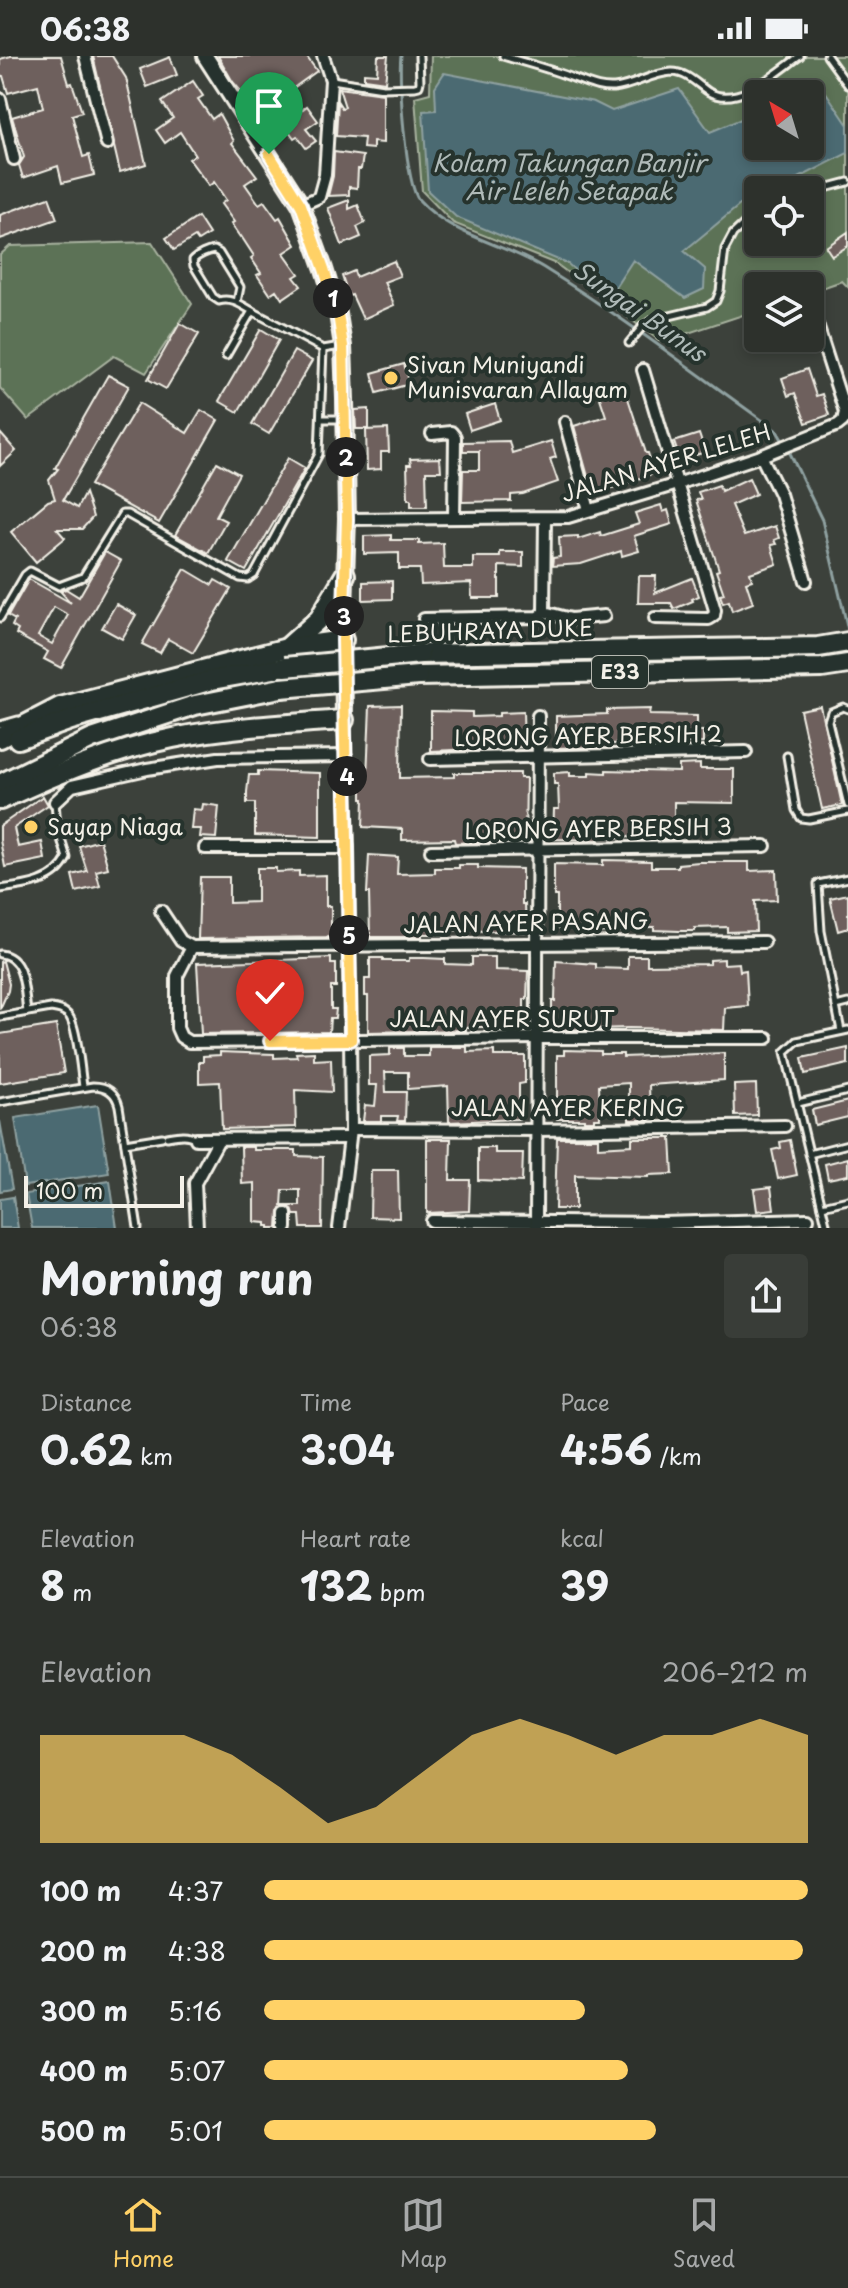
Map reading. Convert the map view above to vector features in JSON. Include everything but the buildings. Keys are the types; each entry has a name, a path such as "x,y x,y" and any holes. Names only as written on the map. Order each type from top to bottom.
{"highway":[{"path":"287,648 319,619 345,575"},
{"path":"0,738 60,707 287,648 343,640"},
{"name":"LEBUHRAYA DUKE","path":"0,746 71,720 212,680 285,667 420,654 818,647 848,642"},
{"name":"LEBUHRAYA DUKE","path":"0,784 92,739 195,705 281,688 418,676 822,668 848,664"},
{"path":"0,800 107,756 172,738 344,720"}],"main road":[{"path":"205,56 301,205 338,314 343,346 347,519 344,720"}],"street":[{"path":"85,56 107,144"},
{"path":"301,205 319,197 325,175 331,80 323,56"},
{"path":"0,99 14,159"},
{"name":"JALAN AYER LELEH","path":"347,519 568,517 779,450 843,421 845,412 824,347"},
{"path":"643,370 715,610 714,616 709,619 655,618"},
{"path":"565,422 589,510"},
{"path":"432,434 451,432 455,437 454,518"},
{"path":"761,456 780,494 806,581"},
{"path":"424,619 538,617 544,612 545,518"},
{"path":"544,612 571,619 604,616"},
{"path":"536,1225 538,716"},
{"path":"339,1228 350,1134 351,1040 344,720"},
{"name":"LORONG AYER BERSIH 2","path":"430,759 746,752"},
{"path":"55,802 72,786 147,769 218,758 346,756"},
{"name":"LORONG AYER BERSIH 3","path":"431,851 765,846"},
{"path":"205,848 348,848"},
{"path":"161,911 181,941 192,947"},
{"name":"JALAN AYER PASANG","path":"192,947 764,942"},
{"name":"JALAN AYER SURUT","path":"192,947 177,976 177,1028 181,1037 189,1042 767,1038"},
{"name":"JALAN AYER KERING","path":"196,1139 785,1126"},
{"path":"197,1228 195,1183 219,1139"},
{"path":"286,1214 286,1228"},
{"path":"432,1221 536,1225 808,1219"}],"lane":[{"path":"331,80 383,88 419,86 419,56"},
{"path":"503,56 599,88 619,87 652,75 676,72 712,94 728,98 743,94 800,56"},
{"path":"827,56 848,85"},
{"path":"824,188 848,182"},
{"path":"629,343 643,326 653,320 707,307 716,301 725,249 733,234 744,224"},
{"path":"237,302 240,287 219,253 209,250 193,260 213,297 219,301 237,302 323,349 343,346"},
{"path":"226,356 252,311"},
{"path":"0,618 30,571 59,586 83,577 122,514 240,578 248,579 254,575 319,454 323,349"},
{"path":"321,419 345,419"},
{"path":"0,725 60,707"},
{"path":"787,756 796,810 801,818 809,819 848,808 828,721 831,712 843,707 848,709"},
{"path":"0,889 28,886 49,877 63,866 67,858 57,826 55,802"},
{"path":"827,1228 785,1052 797,1041 845,1030 836,1006 821,931 818,884 848,878"},
{"path":"0,954 13,957 19,966 27,1012"},
{"path":"836,1006 848,1003"},
{"path":"0,1017 58,1009 68,1014 74,1025 83,1087"},
{"path":"0,1102 83,1087 100,1086 114,1094 119,1106 138,1228"},
{"path":"798,1103 848,1091"},
{"path":"125,1143 184,1134 196,1139"},
{"path":"809,1154 848,1144"},
{"path":"822,1206 848,1200"}],"green space":[{"name":"Kolam Takungan Banjir Air Leleh Setapak","path":"431,56 848,56 848,287 842,281 824,287 824,272 744,272 744,315 661,342 556,264 453,223 422,191 415,97 430,93"},
{"path":"152,242 192,304 146,373 114,356 28,420 0,388 0,255 10,246"}],"water":[{"name":"Kolam Takungan Banjir Air Leleh Setapak","path":"444,73 594,102 612,111 679,89 710,132 744,118 744,160 824,160 824,89 848,125 848,153 803,176 744,176 744,202 684,251 705,269 704,289 685,298 633,260 614,289 591,274 585,279 568,264 456,217 428,191 423,111 436,110 435,87"},
{"path":"98,1105 109,1173 25,1186 15,1118"},
{"path":"0,1121 12,1189 0,1191"},
{"path":"110,1181 117,1228 32,1228 26,1194"},
{"path":"13,1197 18,1228 0,1228 0,1199"}],"waterway":[{"name":"Sungai Bunus","path":"401,56 407,154 419,200 448,223 531,261 576,289 777,431 784,443"},
{"name":"Sungai Bunus","path":"788,449 822,520 848,630"}],"place":[{"name":"Sivan Muniyandi Munisvaran Allayam","path":"391,378"},
{"name":"Sayap Niaga","path":"31,827"}],"route":[{"path":"269,154 301,205 338,314 343,346 347,519 343,640 351,1040 270,1041"}]}
